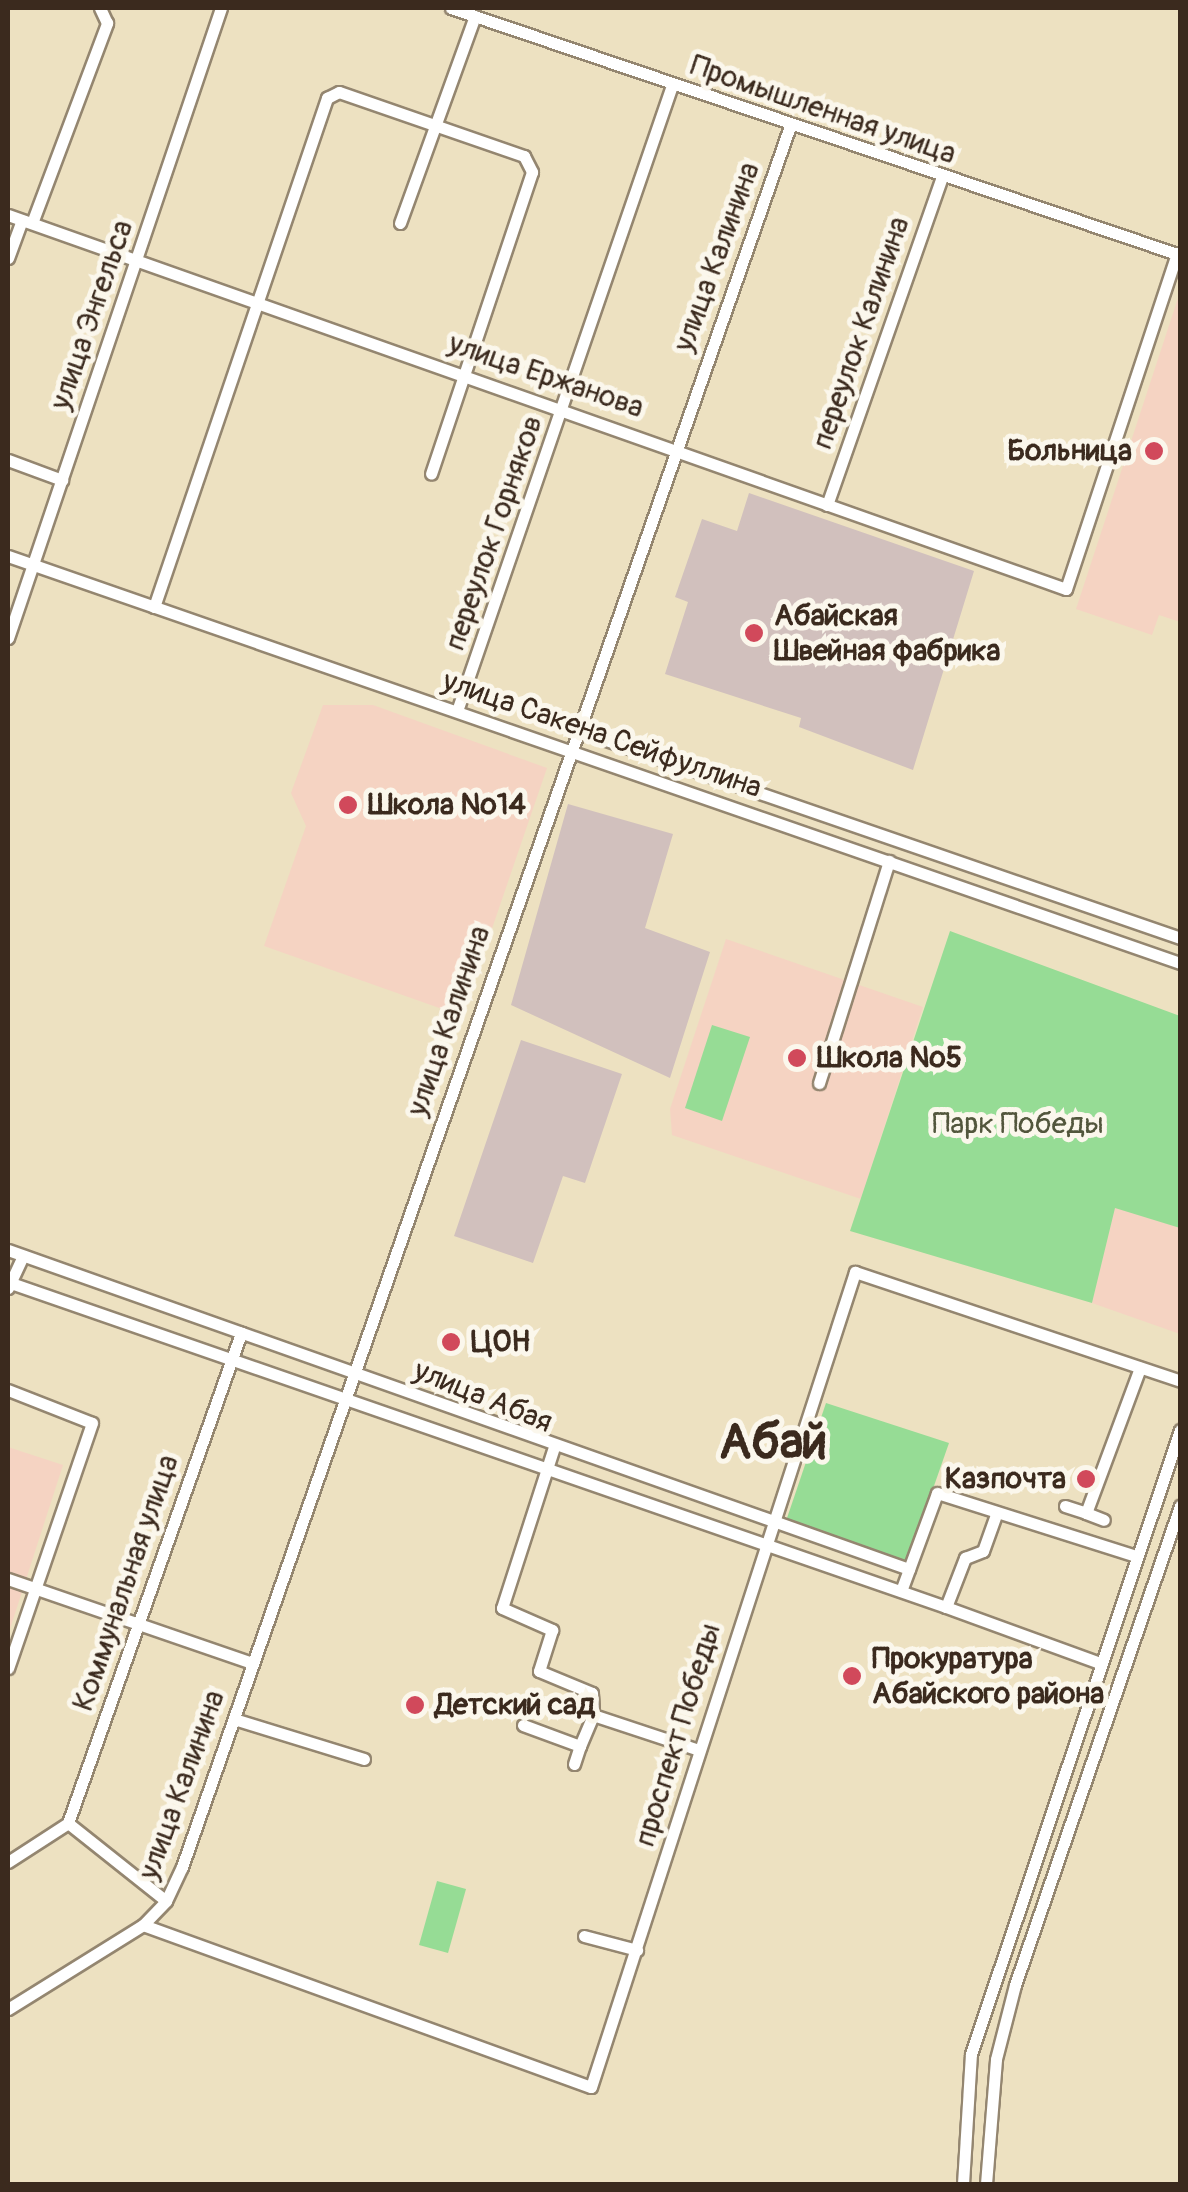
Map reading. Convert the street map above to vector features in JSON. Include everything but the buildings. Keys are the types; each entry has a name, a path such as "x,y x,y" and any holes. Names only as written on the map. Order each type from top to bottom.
{"street":[{"path":"8,258 27,221 107,23 100,8"},
{"name":"улица Энгельса","path":"8,638 221,8"},
{"name":"Промышленная улица","path":"451,8 790,126 1179,254"},
{"path":"400,224 474,16"},
{"name":"переулок Горняков","path":"458,712 672,85"},
{"path":"154,608 255,300 328,98 339,92 524,156 532,172 431,474"},
{"name":"улица Калинина","path":"8,2009 143,1925 166,1901 234,1718 790,126"},
{"name":"переулок Калинина","path":"827,506 942,177"},
{"name":"улица Ержанова","path":"8,214 1066,589 1179,254"},
{"path":"8,460 62,480"},
{"name":"улица Сакена Сейфуллина","path":"8,556 1180,963"},
{"name":"улица Сакена Сейфуллина","path":"580,731 1180,938"},
{"path":"819,1083 888,862"},
{"path":"1076,926 1082,904"},
{"name":"улица Абая","path":"8,1250 554,1447 546,1471 8,1285"},
{"path":"8,1285 23,1256"},
{"name":"проспект Победы","path":"143,1925 591,2087 854,1272 1180,1382"},
{"name":"Коммунальная улица","path":"68,1823 241,1333"},
{"path":"1086,1513 1140,1368"},
{"path":"8,1390 92,1424 8,1668"},
{"path":"962,2184 971,2054 992,1980 1180,1430"},
{"path":"554,1447 770,1524 909,1568"},
{"path":"574,1764 593,1715 592,1693 539,1671 552,1630 500,1603 546,1471 1100,1663"},
{"path":"901,1592 937,1493 1133,1563 1150,1570 1155,1577"},
{"path":"1065,1506 1104,1520"},
{"path":"986,2184 996,2059 1016,1985 1180,1506"},
{"path":"946,1607 965,1558 983,1550 997,1512"},
{"path":"8,1578 252,1663"},
{"path":"1093,1683 1117,1690"},
{"path":"593,1715 699,1750"},
{"path":"234,1718 364,1759"},
{"path":"524,1725 580,1746"},
{"path":"328,1763 333,1749"},
{"path":"8,1862 68,1823 166,1901"},
{"path":"584,1936 637,1950"},
{"path":"992,1980 1016,1985"}],"shaded area":[{"name":"Больница","path":"1180,292 1180,622 1159,615 1152,635 1076,609"},
{"path":"749,493 974,571 913,770 799,727 801,718 665,674 688,602 675,597 702,519 737,531"},
{"path":"323,705 373,705 547,768 462,1016 264,946 306,826 291,793"},
{"path":"568,804 673,834 645,928 710,952 670,1078 511,1005"},
{"name":"Школа №5","path":"726,939 923,1007 861,1199 672,1135 670,1109"},
{"path":"521,1040 622,1074 585,1183 563,1176 533,1263 454,1236"},
{"path":"1115,1207 1180,1228 1180,1334 1092,1303"},
{"path":"8,1447 63,1465 8,1635"}],"green space":[{"name":"Парк Победы","path":"950,931 1180,1016 1180,1228 1115,1208 1092,1303 850,1231"},
{"path":"712,1025 750,1037 722,1121 685,1108"},
{"path":"826,1403 949,1443 907,1563 786,1521"},
{"path":"437,1881 466,1889 448,1953 419,1945"}],"place":[{"name":"Больница","path":"1154,451"},
{"name":"Абайская Швейная фабрика","path":"754,633"},
{"name":"Школа №14","path":"348,805"},
{"name":"Школа №5","path":"797,1058"},
{"name":"ЦОН","path":"451,1342"},
{"name":"Казпочта","path":"1086,1479"},
{"name":"Прокуратура Абайского района","path":"852,1676"},
{"name":"Детский сад","path":"415,1705"}],"district":[{"name":"Абай","path":"773,1443"}]}
